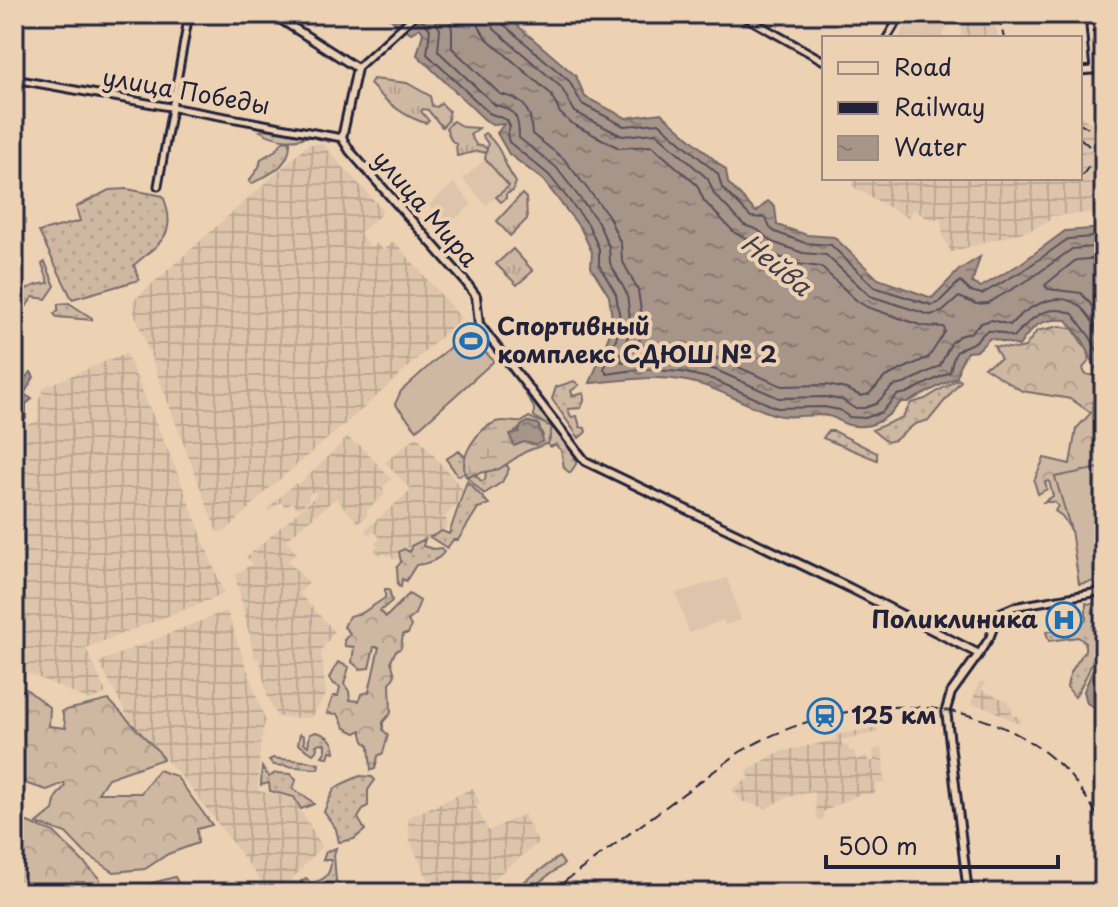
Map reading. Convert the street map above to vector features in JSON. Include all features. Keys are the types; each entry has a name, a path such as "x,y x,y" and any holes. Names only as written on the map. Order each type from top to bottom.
{"main road":[{"path":"272,14 357,68 342,138"},
{"name":"улица Мира","path":"342,138 350,151 465,281 476,296 479,324 585,461 850,588 979,654"},
{"path":"968,893 946,710 951,693 979,654"}],"street":[{"path":"158,186 189,14"},
{"path":"357,68 416,14"},
{"path":"740,14 822,60"},
{"path":"888,36 901,14"},
{"path":"1089,14 1094,70"},
{"path":"1082,71 1104,69"},
{"name":"улица Победы","path":"25,81 342,138"},
{"path":"979,654 990,637 999,613 1013,607 1104,591"}],"shaded area":[{"path":"912,14 954,14 942,36 900,36"},
{"path":"993,14 998,36 962,36 959,17"},
{"path":"1082,117 1104,131 1104,212 1050,216 1050,220 1033,229 951,252 943,237 941,218 930,220 913,209 908,218 852,186 854,180 1082,180"},
{"path":"309,144 322,144 382,209 382,213 360,233 370,247 377,243 383,250 394,241 461,318 366,406 267,490 227,530 217,532 134,312 133,301"},
{"path":"485,159 509,186 486,205 463,179"},
{"path":"454,183 472,204 448,226 429,205"},
{"path":"126,353 177,472 224,594 86,648 106,693 90,700 23,671 14,675 14,430 38,421 39,399 44,387"},
{"path":"417,436 465,492 458,498 460,502 445,516 448,525 443,531 397,553 399,558 393,560 391,554 381,556 375,550 380,538 374,531 369,535 365,530 411,490 385,462"},
{"path":"348,437 355,445 358,443 391,479 383,487 385,494 358,523 336,498 286,540 296,553 288,561 309,583 299,593 334,631 321,651 326,695 310,718 277,717 267,695 259,658 255,659 235,575 252,564 247,557 317,495 313,491 308,496 310,499 299,509 292,502 286,507 281,502 269,511 267,509 295,483 297,485 303,481"},
{"path":"727,578 741,620 725,625 723,620 689,633 676,593"},
{"path":"227,612 265,720 260,746 258,791 293,798 322,846 279,893 270,893 188,784 129,719 99,662"},
{"path":"980,681 984,683 982,690 1009,702 1007,705 1013,708 1011,714 1022,719 1019,724 988,708 971,704"},
{"path":"877,727 878,732 841,740 843,746 848,745 849,751 854,751 856,760 867,755 868,761 874,761 873,750 882,748 885,783 876,784 875,794 860,794 823,812 823,820 817,820 814,792 787,797 766,808 741,801 732,789 750,778 746,771 779,752 836,740 836,735"},
{"path":"473,788 480,803 476,806 488,831 524,814 538,843 476,893 440,893 427,877 410,841 408,818"}],"green space":[{"path":"373,79 407,83 430,96 432,106 437,107 441,103 449,111 448,121 442,127 428,110 423,109 421,111 429,121 426,123 410,117 395,108 370,84"},
{"path":"453,121 463,127 479,128 470,135 477,146 487,149 486,153 478,151 457,156 456,144 446,128"},
{"path":"273,127 331,140 308,136 283,139 260,131"},
{"path":"485,133 500,151 516,182 513,191 506,194 501,202 496,197 509,186 485,159 488,144 482,135"},
{"path":"284,140 290,141 283,163 251,184 249,181 261,159 276,150"},
{"path":"127,189 163,196 169,219 165,236 134,265 139,280 72,299 39,232 80,221 76,207 109,190"},
{"path":"522,194 526,198 527,219 510,236 497,221"},
{"path":"513,249 533,271 517,285 496,264"},
{"path":"45,262 55,286 46,299 33,297 25,308 21,307 21,298 17,297 23,291 49,283 42,264"},
{"path":"69,303 92,320 57,317 54,314 58,304"},
{"path":"1060,326 1073,329 1087,351 1089,361 1083,368 1085,374 1099,377 1104,383 1104,470 1087,473 1082,470 1077,477 1071,530 1055,511 1058,506 1054,502 1044,502 1053,496 1049,481 1045,482 1047,489 1038,494 1034,481 1044,458 1070,464 1076,429 1091,413 1071,399 1022,391 984,367 1001,359 994,346 1025,347 1037,331"},
{"path":"461,337 477,358 485,352 494,361 417,430 395,404 401,391"},
{"path":"958,379 961,381 929,420 915,424 895,440 887,442 872,430 903,417 911,403 925,399"},
{"path":"574,381 579,385 571,391 573,396 584,393 581,408 568,409 571,417 577,416 580,427 585,428 586,432 579,438 552,399 556,387"},
{"path":"526,388 574,452 576,464 570,473 564,468 561,450 547,444 550,439 545,424 534,416 534,408 524,391"},
{"path":"529,417 552,427 548,443 525,452 499,469 466,476 467,452 482,431 499,421 522,422","holes":["528,422 538,424 543,436 524,442 515,432"]},
{"path":"828,431 834,431 877,453 877,460 823,438"},
{"path":"459,451 464,456 468,455 464,473 458,476 446,459"},
{"path":"507,465 509,469 502,482 484,494 466,476 476,475 481,481 485,480 486,471"},
{"path":"1104,467 1104,573 1102,580 1079,584 1071,530 1055,477"},
{"path":"467,481 489,504 478,508 458,540 453,540 447,548 430,537 442,531 449,534"},
{"path":"425,539 423,546 441,548 444,552 432,562 416,565 406,581 402,579 401,587 398,586 399,552 404,549 410,552 411,546"},
{"path":"385,589 389,589 392,601 380,611 386,617 409,594 420,601 415,614 408,621 411,626 408,634 403,634 401,648 391,661 395,675 390,683 391,713 383,722 383,730 388,735 383,753 378,756 375,769 371,770 369,746 361,730 356,733 345,728 338,714 327,713 340,687 329,678 338,662 349,667 344,684 350,700 359,701 361,694 369,692 379,647 374,647 369,668 360,669 352,662 354,647 345,646 344,640 350,633 344,627 349,616 362,613 385,598"},
{"path":"1086,603 1104,607 1102,631 1096,654 1075,697 1067,687 1068,681 1085,650 1085,642 1078,637 1049,641 1046,632 1078,626 1086,620"},
{"path":"26,689 50,708 49,726 66,728 62,711 109,700 163,759 108,778 98,793 141,793 158,770 176,776 212,825 197,829 198,843 168,854 145,869 114,872 85,853 66,833 37,823 53,810 56,797 65,786 64,783 47,790 14,780 14,694"},
{"path":"316,732 327,736 333,744 335,752 330,751 328,758 322,756 325,744 316,745 318,749 313,754 298,744 300,734 308,746 310,734"},
{"path":"269,760 319,764 318,769 274,765"},
{"path":"262,767 269,777 275,773 291,774 296,780 293,789 314,804 301,809 294,797 270,791 269,783 261,785"},
{"path":"360,776 375,780 368,790 368,806 358,818 365,830 354,839 339,842 336,829 324,812 336,788"},
{"path":"14,817 54,832 100,879 101,886 92,891 91,886 69,889 14,882"},
{"path":"336,848 336,881 343,887 350,885 355,893 310,893 301,881 306,878 315,882 326,876 331,860 323,860 326,852"},
{"path":"559,857 564,864 524,893 508,893"},
{"path":"175,877 181,893 115,893"}],"water":[{"name":"Нейва","path":"383,14 504,14 576,76 585,97 626,118 661,113 726,170 728,183 756,212 768,201 775,207 777,225 807,235 834,237 878,279 932,298 959,270 980,257 972,283 981,287 1020,264 1065,231 1104,228 1104,371 1097,370 1083,341 1067,320 1050,320 1038,324 1019,346 990,338 977,351 967,352 957,377 908,402 901,402 884,418 865,426 846,424 828,416 779,416 705,386 681,380 647,378 590,383 613,326 609,296 591,267 592,252 581,229 543,180 509,154 497,133 504,124 494,125 485,120 417,55 423,33 420,28 411,33"},
{"path":"31,372 34,377 24,394 32,399 26,404 26,418 19,420 14,412 14,388"},
{"path":"528,422 538,424 543,441 536,445 524,442 514,446 510,435 519,432 521,426"},
{"path":"1104,642 1104,713 1087,703 1084,691"}],"railway":[{"path":"998,14 1004,36"},
{"path":"1082,124 1088,128"},
{"path":"1082,140 1104,159"},
{"path":"1082,176 1104,145"},
{"path":"1094,183 1104,169"},
{"path":"549,893 740,752 778,733 819,719 861,710 904,707 947,711 988,721 1026,740 1061,766 1104,826"}],"place":[{"name":"Спортивный комплекс СДЮШ № 2","path":"471,341"},
{"name":"Поликлиника","path":"1064,620"},
{"name":"125 км","path":"825,716"}]}
